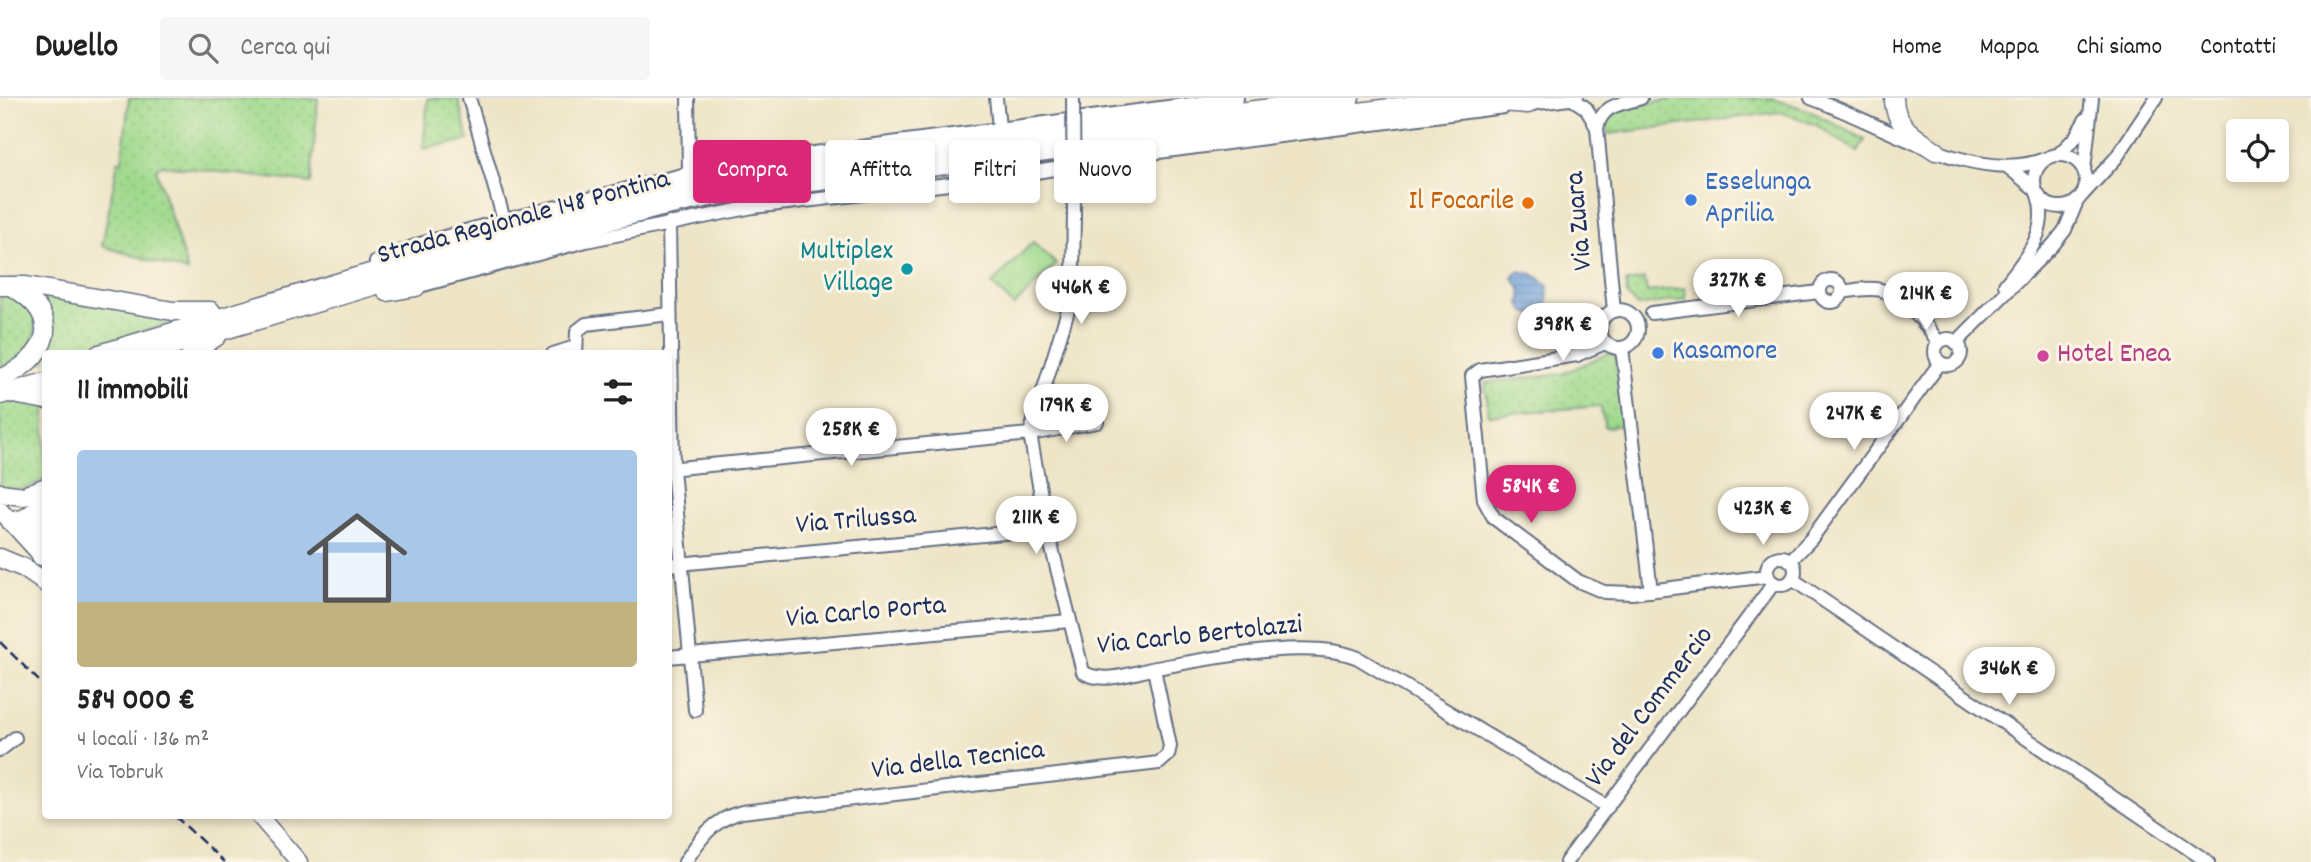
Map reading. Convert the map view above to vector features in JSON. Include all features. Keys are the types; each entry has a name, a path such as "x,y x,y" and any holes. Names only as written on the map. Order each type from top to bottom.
{"highway":[{"name":"Strada Regionale 148 Pontina","path":"341,288 561,218 718,181 878,157 1350,98"},
{"name":"Strada Regionale 148 Pontina","path":"114,350 341,288 734,192 1468,98"},
{"path":"1894,98 1902,124 1915,138 1936,151"},
{"path":"1462,99 1528,104"},
{"path":"341,288 376,262"},
{"path":"5,285 180,312 242,315"},
{"path":"2,387 35,357 44,335 43,318 37,305 5,285"},
{"path":"341,288 416,287"},
{"name":"Strada Regionale 148 Pontina","path":"153,350 242,315"},
{"path":"196,350 242,315"},
{"path":"2,387 42,371"},
{"path":"2,387 42,382"},
{"path":"2,387 42,399"},
{"path":"0,493 42,497"},
{"path":"3,518 26,519 42,499"},
{"path":"42,504 33,533 42,558"},
{"path":"0,558 24,568 42,580"}],"main road":[{"path":"3,518 42,561"},
{"path":"262,819 299,862"}],"street":[{"path":"469,98 504,220"},
{"path":"688,98 689,172"},
{"path":"996,98 999,128"},
{"path":"1030,434 1069,307 1073,272 1073,98"},
{"path":"376,262 420,244 689,172 770,157 1237,98"},
{"path":"416,287 586,241 753,207 1000,178 1151,153 1577,98"},
{"path":"1597,128 1601,117 1611,107 1641,98"},
{"path":"1811,98 1936,151 2008,167 2052,157 2074,158 2084,170"},
{"path":"1980,317 2038,235 2042,215 2036,170 2081,130 2091,98"},
{"path":"1956,342 2065,230 2080,197 2091,98"},
{"path":"2008,167 2048,204 2058,207 2080,197 2116,158 2156,98"},
{"path":"1572,99 1586,108 1597,128"},
{"name":"Via Zuara","path":"1597,128 1614,311"},
{"path":"669,223 670,350"},
{"path":"1635,321 1652,313 1819,292 1824,282 1830,279 1840,285 1842,292 1864,289 1886,292 1929,330 1938,343"},
{"path":"1603,339 1601,322 1614,311 1635,321"},
{"path":"576,350 579,329 589,323 670,314"},
{"path":"1603,339 1622,348 1633,343 1635,321"},
{"path":"1603,339 1577,355 1554,361 1480,370 1472,376 1485,503 1494,518 1584,585 1613,593 1771,580 1784,584 1792,579 1794,570 1790,561 1781,558 1773,560 1768,567 1771,580"},
{"path":"1946,339 1956,342 1961,353 1958,361 1950,365 1940,363 1935,354 1938,343 1946,339"},
{"path":"1622,348 1651,591"},
{"path":"1790,561 1811,539 1940,363"},
{"path":"672,469 1030,434 1097,422"},
{"name":"Via Carlo Bertolazzi","path":"1030,434 1047,529 1079,665 1085,673 1103,678 1222,657 1318,649 1337,650 1358,658 1608,807"},
{"path":"672,493 675,564 690,655 695,710"},
{"name":"Via Trilussa","path":"675,564 1047,529"},
{"path":"1792,579 2208,862"},
{"name":"Via del Commercio","path":"1566,862 1771,580"},
{"name":"Via Carlo Porta","path":"672,657 1069,621"},
{"name":"Via della Tecnica","path":"685,862 710,828 738,813 1159,763 1168,755 1170,746 1154,669"},
{"path":"0,750 15,738"}],"green space":[{"path":"129,98 318,98 311,183 161,165 156,169 188,272 102,246 118,161 122,161"},
{"path":"428,98 458,98 468,140 423,149"},
{"path":"1674,98 1772,98 1810,111 1865,140 1858,152 1816,125 1781,112 1609,134 1606,121 1620,109"},
{"path":"1033,242 1056,264 1014,306 992,284"},
{"path":"1645,279 1647,292 1685,288 1686,299 1637,306 1627,295 1626,282"},
{"path":"0,291 8,291 36,313 35,333 29,348 18,359 0,368"},
{"path":"36,293 181,320 81,350 42,350 42,362 32,365 44,304"},
{"path":"1609,353 1615,356 1627,425 1605,427 1600,406 1489,415 1485,383 1562,374"},
{"path":"11,400 42,402 42,480 25,489 0,488 0,403"}],"water":[{"path":"1518,271 1533,274 1548,285 1547,307 1537,316 1525,312 1520,304 1522,291 1513,278"}],"railway":[{"path":"0,642 42,684"},
{"path":"178,819 224,862"}],"place":[{"name":"Esselunga Aprilia","path":"1691,200"},
{"name":"Il Focarile","path":"1528,203"},
{"name":"Multiplex Village","path":"907,269"},
{"name":"Kasamore","path":"1658,353"},
{"name":"Hotel Enea","path":"2043,356"}]}
